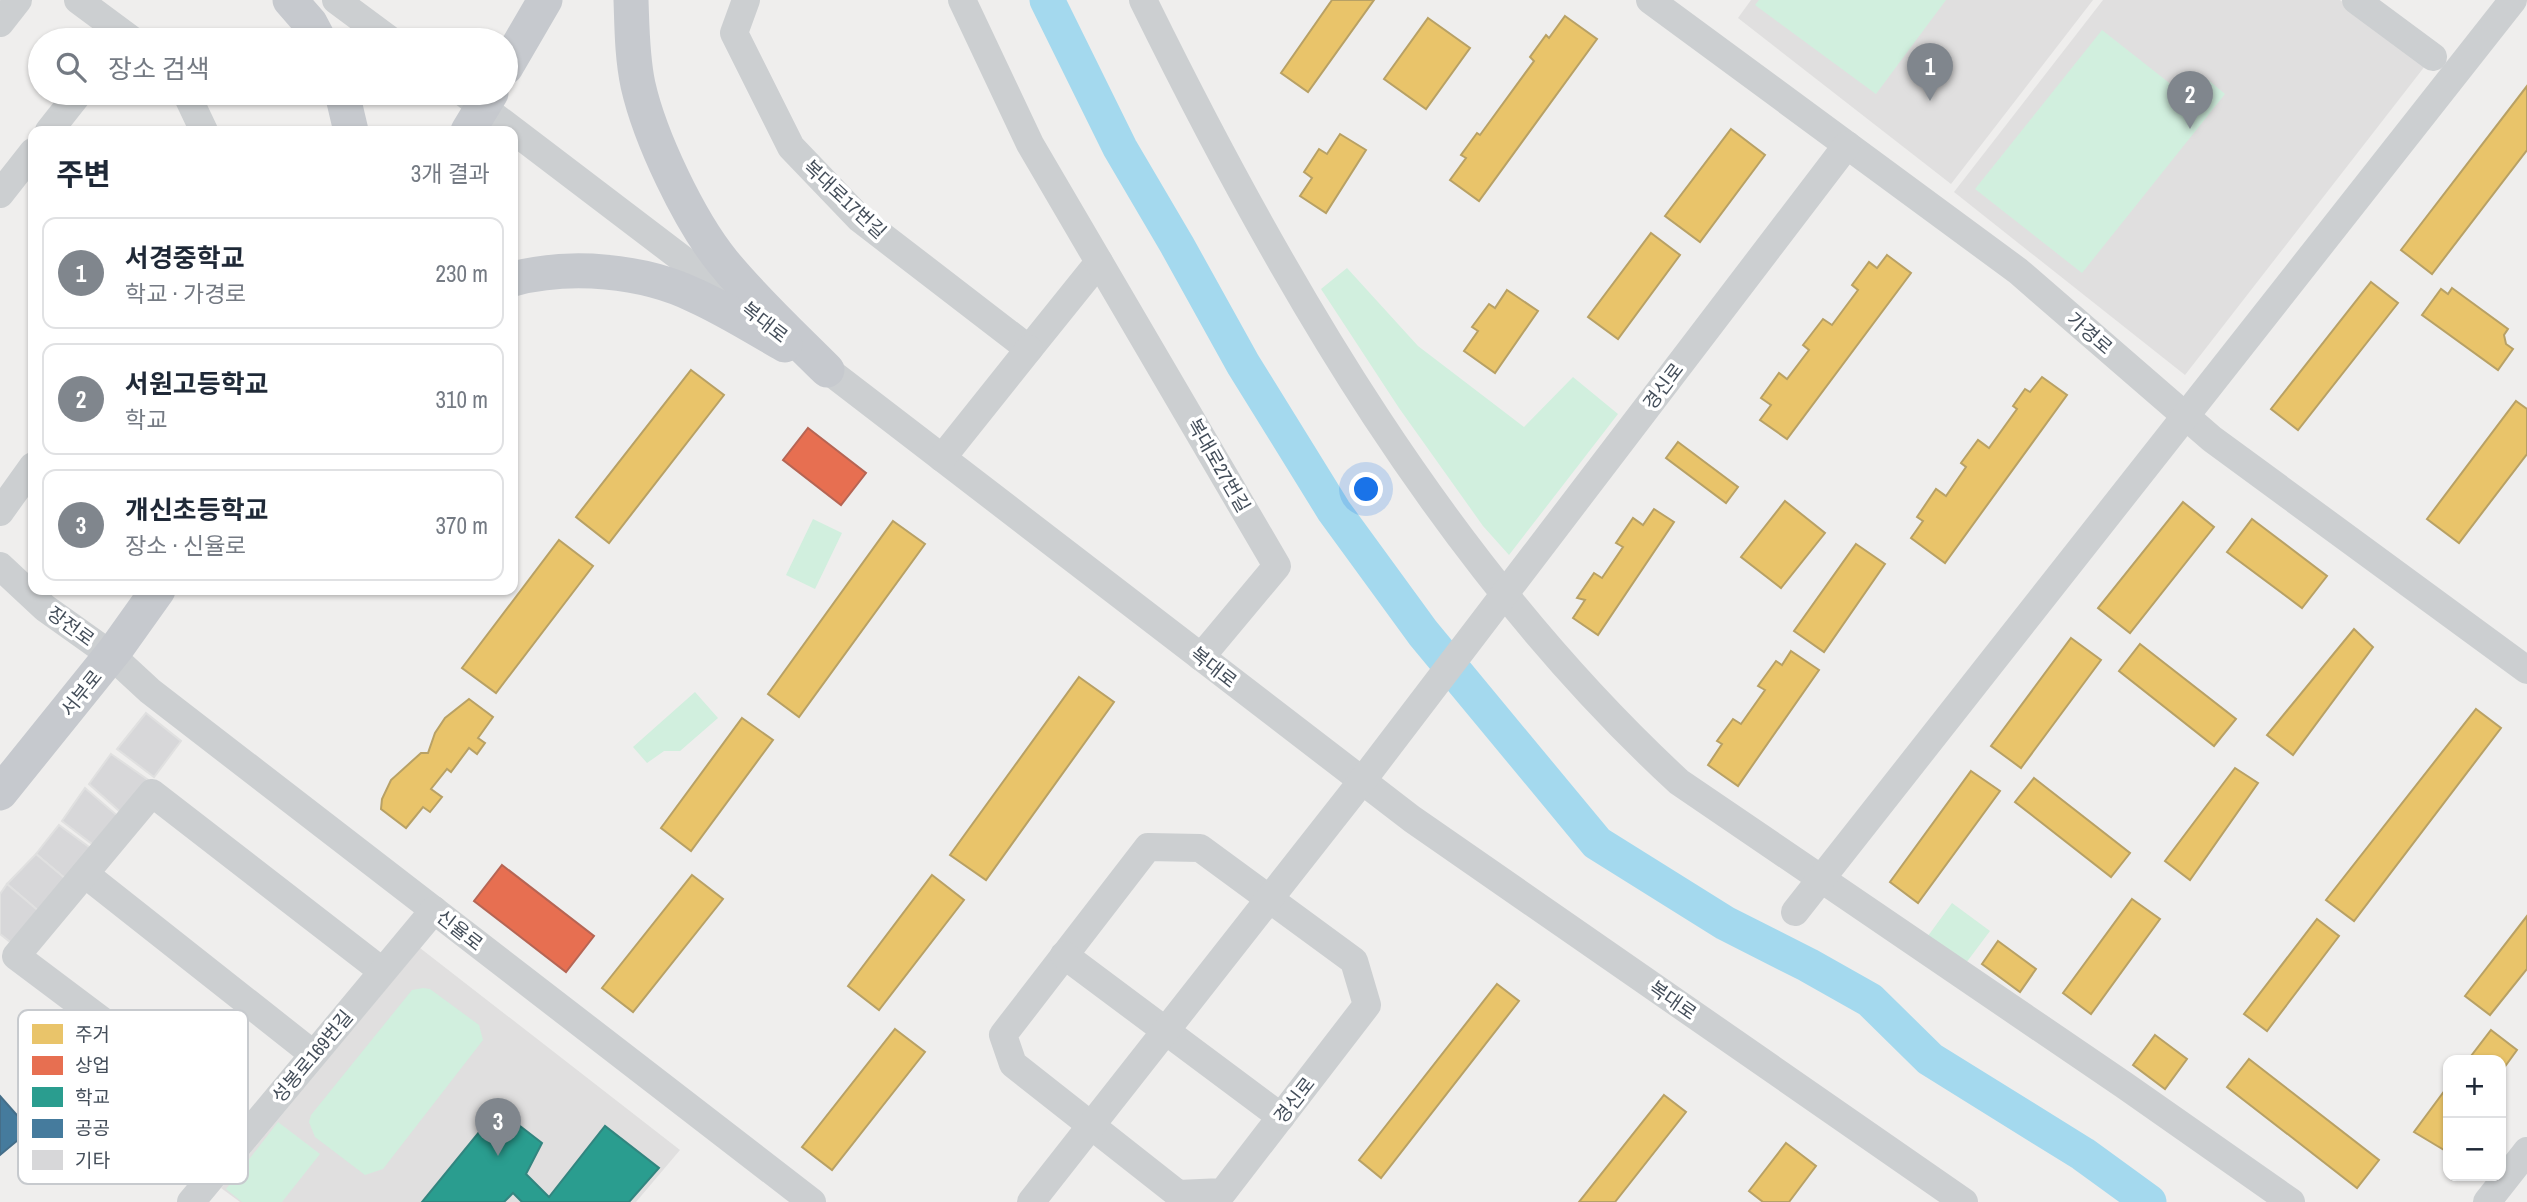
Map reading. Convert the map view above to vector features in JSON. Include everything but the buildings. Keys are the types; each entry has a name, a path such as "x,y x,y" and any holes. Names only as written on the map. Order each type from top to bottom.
{"main road":[{"path":"290,0 313,28"},
{"path":"518,46 545,0"},
{"path":"631,0 638,84 648,120 687,205 722,260 754,297 827,370"},
{"path":"345,105 350,126"},
{"path":"518,278 537,272 577,272 616,274 656,281 694,294 827,370"},
{"name":"서부로","path":"0,793 111,655 154,595"}],"street":[{"path":"0,23 18,0"},
{"path":"78,0 113,28"},
{"path":"336,0 374,28"},
{"name":"복대로17번길","path":"746,0 734,33 791,147 860,219 1029,349"},
{"path":"942,458 1099,262 1030,144 962,0"},
{"path":"1143,0 1263,227 1320,326 1388,434 1504,594 1624,731 1679,782 2291,1202"},
{"name":"가경로","path":"1650,0 2018,271 2212,439 2527,670"},
{"path":"2357,0 2433,57"},
{"path":"1795,912 2513,0"},
{"path":"53,126 70,105"},
{"path":"192,105 202,126"},
{"name":"복대로","path":"477,106 504,126"},
{"name":"복대로","path":"518,137 1423,827 1964,1202"},
{"name":"경신로","path":"1362,781 1847,145"},
{"path":"0,194 28,158"},
{"name":"복대로27번길","path":"1099,262 1278,566 1201,657"},
{"path":"0,512 28,473"},
{"name":"장전로","path":"0,566 28,592"},
{"name":"장전로","path":"31,595 111,655"},
{"name":"신율로","path":"111,655 150,691 812,1202"},
{"path":"1031,1202 1362,781"},
{"path":"88,1010 16,956 152,793 382,971"},
{"name":"경신로","path":"1148,847 1200,848 1354,961 1367,1005 1223,1192 1178,1194 1013,1064 1003,1035 1065,955 1148,847"},
{"path":"85,874 313,1054"},
{"name":"성봉로169번길","path":"248,1133 434,910"},
{"path":"1065,955 1281,1117"},
{"path":"2487,1202 2527,1150"},
{"name":"성봉로169번길","path":"191,1202 206,1184"}],"shaded area":[{"path":"1751,0 2093,0 1951,184 1738,18"},
{"path":"2103,0 2340,0 2425,66 2185,375 1954,192"},
{"path":"420,948 680,1150 636,1202 240,1202 221,1188 224,1184 248,1184 248,1155"}],"green space":[{"path":"1759,0 1946,0 1876,94 1755,5"},
{"path":"2102,30 2182,93 2188,87 2196,93 2207,79 2225,94 2082,273 1975,189"},
{"path":"1347,268 1418,346 1524,427 1573,377 1618,414 1509,555 1483,526 1399,408 1321,289"},
{"path":"813,519 842,533 815,589 786,575"},
{"path":"695,692 718,718 680,751 664,751 647,763 633,747"},
{"path":"1952,903 1990,931 1966,963 1928,936"},
{"path":"430,989 479,1025 483,1040 383,1169 365,1175 315,1137 309,1122 311,1115 412,990"},
{"path":"278,1122 320,1154 282,1202 242,1202 226,1189 230,1184 248,1184 248,1161"}],"waterway":[{"path":"1047,0 1120,148 1243,364 1334,511 1423,633 1597,843 1725,923 1870,1000 1930,1059 2083,1154 2149,1202"}],"place":[{"name":"서경중학교","path":"1930,101"},
{"name":"서원고등학교","path":"2190,129"},
{"name":"개신초등학교","path":"498,1156"}]}
